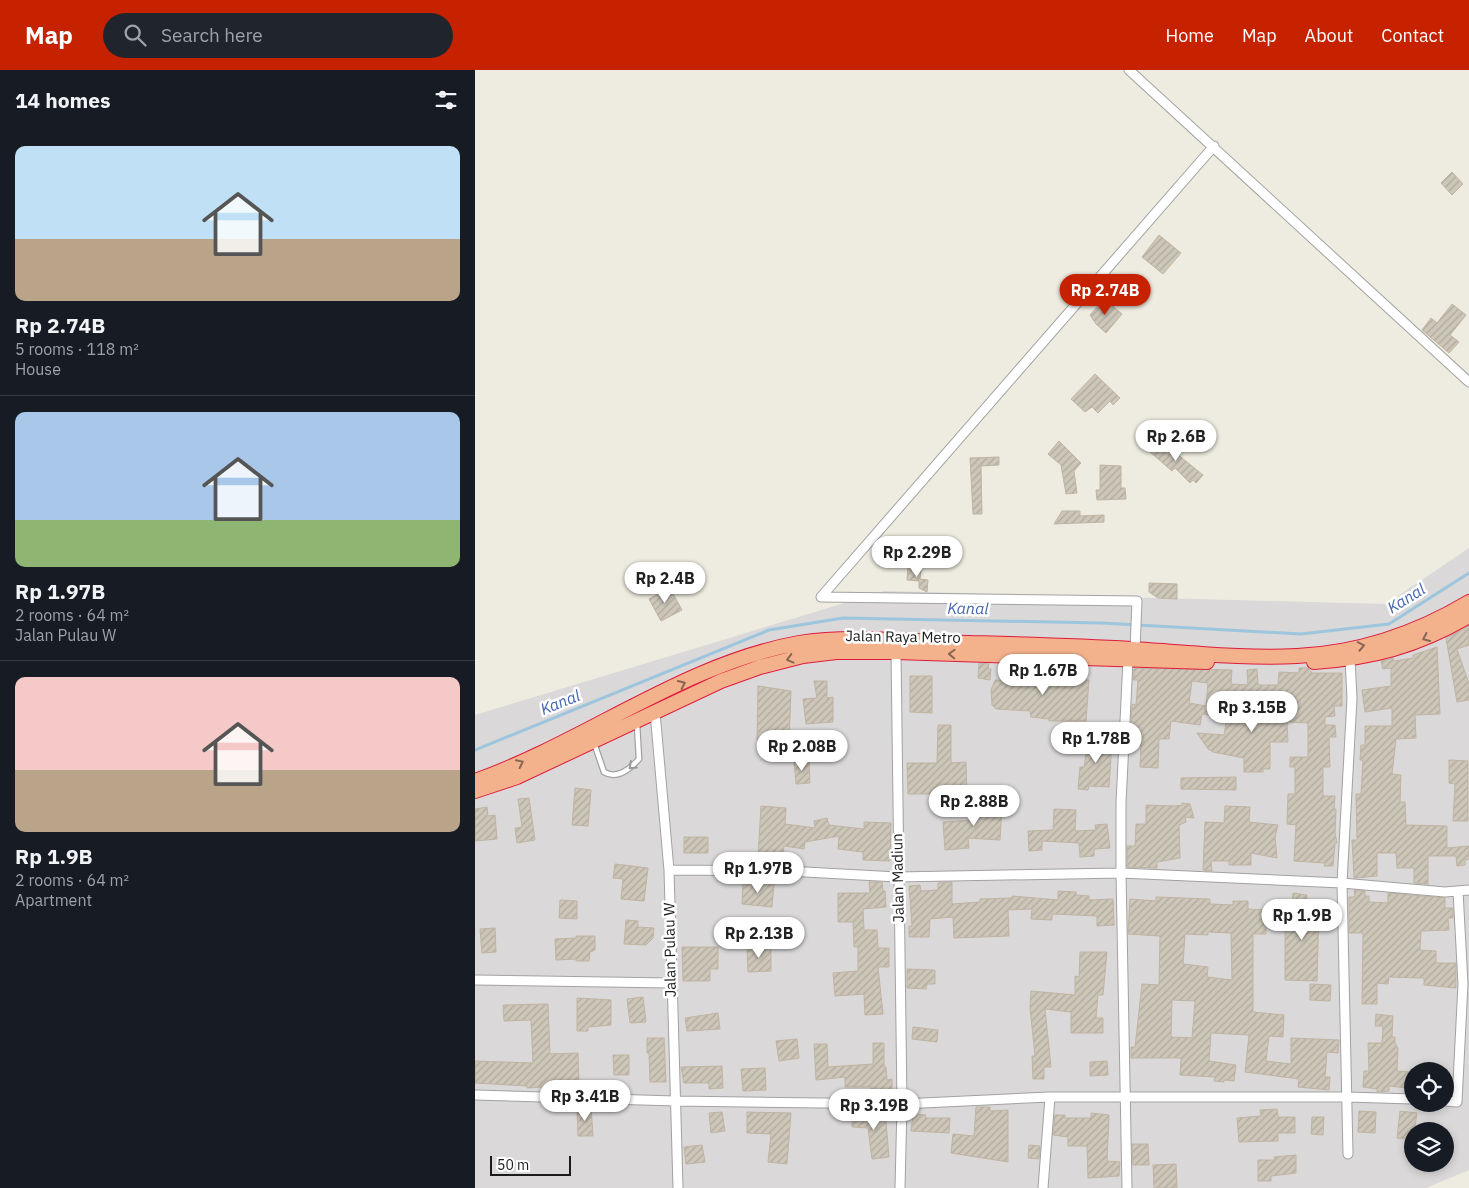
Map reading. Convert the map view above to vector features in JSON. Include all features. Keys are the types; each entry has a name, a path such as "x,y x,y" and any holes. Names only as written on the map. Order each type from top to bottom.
{"highway":[{"path":"475,781 591,735 653,705 714,670 752,656 809,642 898,640 1131,655 1299,656 1377,643 1441,619 1469,602"},
{"name":"Jalan Raya Metro","path":"653,705 760,667 803,656 836,652 1131,655 1299,664 1350,660 1382,654 1415,643 1469,616"},
{"path":"475,791 517,777 591,735"}],"street":[{"path":"1129,70 1469,382"},
{"path":"1127,1188 1121,803 1131,655 1137,601 821,597 1214,146"},
{"name":"Jalan Madiun","path":"896,652 897,877 902,1104 900,1188"},
{"path":"1348,1154 1342,883 1352,698 1350,660"},
{"name":"Jalan Pulau W","path":"653,705 669,870 678,1188"},
{"path":"669,870 787,871 897,877 1121,873 1342,883 1445,892 1469,890"},
{"path":"1454,1102 1457,1102 1463,984 1458,891"},
{"path":"475,980 671,983"},
{"path":"475,1095 675,1101 902,1104 1050,1097 1404,1099"},
{"path":"1043,1188 1050,1097"}],"lane":[{"path":"591,735 603,772 613,775 627,771 639,759 635,714"}],"shaded area":[{"path":"1469,548 1469,1170 1426,1188 475,1188 475,715 884,591 1386,604"}],"building":[{"path":"1452,172 1463,184 1452,195 1441,183"},
{"path":"1159,235 1181,253 1163,274 1142,257"},
{"path":"1104,299 1122,314 1106,333 1090,315"},
{"path":"1452,304 1466,315 1450,335 1459,342 1449,353 1422,330 1431,318 1437,323"},
{"path":"1095,374 1120,398 1113,405 1110,401 1098,413 1092,407 1085,412 1071,399"},
{"path":"1160,440 1203,475 1196,483 1193,480 1190,483 1175,468 1172,471 1150,452"},
{"path":"1059,441 1081,463 1074,471 1077,493 1066,494 1061,465 1048,454"},
{"path":"999,457 999,465 981,466 982,514 973,514 970,458"},
{"path":"1100,465 1121,466 1121,488 1125,488 1126,499 1097,500 1096,490 1100,490"},
{"path":"1062,511 1080,511 1080,516 1104,515 1104,522 1054,524"},
{"path":"908,567 921,569 920,579 928,580 927,592 919,588 919,581 907,580"},
{"path":"1149,583 1177,584 1177,599 1158,598 1149,592"},
{"path":"670,588 682,610 661,621 649,599"},
{"path":"1469,626 1469,645 1457,649 1469,684 1469,700 1457,702 1446,638"},
{"path":"1437,647 1440,714 1415,715 1416,738 1396,739 1392,774 1401,775 1400,802 1405,802 1406,825 1447,826 1447,848 1469,846 1469,859 1465,860 1465,865 1457,866 1456,856 1428,856 1428,884 1414,883 1414,868 1397,868 1396,853 1377,853 1377,876 1354,878 1352,840 1357,840 1356,794 1361,794 1363,760 1360,760 1361,745 1365,745 1365,726 1392,726 1392,708 1365,712 1362,690 1391,686 1391,668 1383,669 1381,661 1393,658 1394,661 1413,658 1413,655"},
{"path":"979,663 989,664 988,669 991,669 990,680 978,678"},
{"path":"1029,665 1040,665 1039,673 1051,676 1089,680 1086,721 1049,721 1049,719 1031,717 1030,711 996,709 992,705 991,690 995,680 1018,681 1018,675 1028,674"},
{"path":"1134,668 1232,670 1231,684 1248,685 1247,670 1257,669 1258,685 1278,685 1279,672 1299,673 1299,668 1308,668 1312,673 1342,673 1342,706 1334,706 1335,716 1325,717 1325,725 1335,725 1336,737 1329,737 1330,767 1323,767 1323,796 1335,796 1335,833 1337,843 1335,843 1333,866 1324,866 1325,863 1294,861 1296,825 1287,824 1288,794 1295,794 1295,767 1290,767 1290,757 1308,757 1308,723 1287,722 1288,742 1270,742 1270,769 1263,769 1263,772 1244,772 1244,758 1213,752 1208,749 1197,733 1224,735 1227,717 1202,714 1200,725 1171,721 1169,739 1159,739 1158,768 1140,767 1141,741 1130,740 1132,704 1136,705 1138,680 1133,680","holes":["1192,681 1208,683 1206,706 1189,703"]},
{"path":"910,676 932,676 932,713 910,712"},
{"path":"814,681 827,681 827,698 833,697 833,722 806,724 803,699 817,698"},
{"path":"758,686 791,691 789,742 757,740"},
{"path":"938,725 951,725 951,763 966,762 967,794 908,794 907,763 937,763"},
{"path":"1089,735 1104,736 1104,743 1112,743 1109,787 1089,786 1088,790 1078,789 1080,767 1084,767"},
{"path":"809,760 810,783 796,784 794,761"},
{"path":"1449,760 1468,761 1468,821 1453,821 1455,784 1449,783"},
{"path":"1236,777 1236,790 1181,789 1181,778"},
{"path":"575,788 591,790 588,826 572,825"},
{"path":"529,798 535,840 517,843 515,828 522,827 518,799"},
{"path":"975,803 1002,806 1000,840 968,838 969,848 945,850 943,822 974,820"},
{"path":"1182,803 1190,804 1194,818 1185,817 1186,822 1179,825 1180,858 1157,862 1157,868 1127,867 1127,846 1135,846 1136,824 1146,824 1146,805 1175,806 1182,805"},
{"path":"761,806 786,808 785,824 815,828 814,821 827,818 829,825 864,829 864,822 891,823 890,861 863,860 863,852 838,849 839,836 805,842 804,849 784,846 783,859 758,857"},
{"path":"1225,806 1250,807 1249,822 1278,825 1275,837 1277,858 1251,853 1251,865 1229,865 1229,861 1211,861 1212,871 1203,870 1205,822 1224,823"},
{"path":"487,807 488,816 495,815 497,839 475,841 475,809"},
{"path":"1054,809 1076,810 1075,831 1096,830 1095,825 1107,824 1110,848 1094,849 1094,856 1080,857 1079,843 1042,841 1042,850 1029,851 1028,831 1053,830"},
{"path":"684,837 708,837 708,853 684,853"},
{"path":"615,864 648,868 644,901 621,899 623,879 613,878"},
{"path":"743,882 774,884 772,907 742,904"},
{"path":"869,882 882,882 883,891 885,891 886,907 863,909 864,930 877,930 878,948 889,948 889,967 878,967 883,1014 865,1015 864,994 835,996 833,973 858,971 858,947 854,947 853,922 838,922 838,893 870,893"},
{"path":"952,882 952,904 980,902 980,899 1012,898 1012,896 1058,900 1058,891 1076,892 1076,895 1089,896 1089,900 1113,899 1114,925 1097,926 1097,916 1052,914 1052,920 1031,919 1032,909 1008,910 1009,936 954,938 953,917 930,919 929,937 909,937 909,926 912,926 909,886 920,885 921,891 938,890 938,883"},
{"path":"1354,890 1365,891 1365,896 1369,896 1369,902 1388,903 1388,893 1445,898 1445,908 1453,908 1453,918 1448,918 1449,930 1421,931 1420,950 1436,951 1436,963 1456,963 1456,988 1424,985 1424,978 1389,977 1388,984 1377,983 1377,1004 1362,1004 1363,933 1349,933 1349,897 1355,897"},
{"path":"1293,893 1307,895 1306,905 1319,906 1317,981 1285,980 1285,933 1287,922 1291,922"},
{"path":"1156,897 1210,899 1210,904 1233,905 1233,901 1248,901 1248,909 1266,910 1266,934 1253,934 1253,1012 1284,1015 1283,1037 1269,1036 1266,1061 1291,1064 1291,1038 1339,1040 1338,1053 1327,1052 1325,1077 1330,1077 1329,1090 1298,1087 1299,1079 1245,1072 1249,1035 1211,1033 1209,1061 1236,1065 1234,1081 1214,1081 1215,1077 1180,1075 1181,1058 1131,1058 1131,1047 1135,1047 1142,984 1159,985 1160,936 1128,934 1130,899 1156,901","holes":["1208,932 1231,933 1232,980 1207,977 1208,967 1183,964 1185,934 1208,935","1172,1000 1195,1001 1192,1038 1171,1037"]},
{"path":"560,900 577,901 577,919 559,918"},
{"path":"626,920 638,921 638,927 654,928 653,938 646,945 624,944"},
{"path":"495,928 496,952 482,953 480,929"},
{"path":"576,936 595,936 595,950 590,952 589,961 576,961 576,959 556,960 555,939 576,938"},
{"path":"771,946 771,971 748,972 747,947"},
{"path":"682,947 718,947 718,969 710,969 710,981 683,981"},
{"path":"1080,952 1107,952 1103,995 1098,995 1096,1018 1103,1018 1103,1033 1071,1033 1071,1012 1045,1009 1051,1067 1044,1067 1044,1079 1033,1079 1032,1056 1035,1056 1030,1008 1031,991 1075,995 1075,976 1079,977"},
{"path":"907,969 935,970 935,984 927,984 926,989 907,988"},
{"path":"1310,984 1331,985 1330,1001 1310,1000"},
{"path":"643,997 646,1022 630,1023 627,999"},
{"path":"577,998 611,1000 611,1025 588,1027 588,1031 577,1031"},
{"path":"548,1004 550,1054 578,1053 579,1085 527,1088 527,1086 475,1083 475,1061 533,1063 531,1020 504,1021 503,1005"},
{"path":"718,1013 720,1029 687,1031 685,1018"},
{"path":"1376,1014 1393,1016 1392,1037 1395,1037 1395,1043 1398,1048 1397,1071 1404,1072 1404,1088 1389,1086 1389,1091 1377,1092 1377,1089 1363,1087 1364,1071 1369,1071 1368,1043 1382,1043 1383,1026 1375,1026"},
{"path":"913,1027 938,1030 937,1042 912,1039"},
{"path":"647,1038 664,1038 666,1082 650,1082"},
{"path":"797,1039 799,1058 779,1061 776,1041"},
{"path":"873,1043 884,1043 884,1067 886,1067 887,1080 892,1079 892,1092 871,1092 871,1087 845,1087 845,1077 816,1080 814,1044 827,1044 828,1067 873,1064"},
{"path":"613,1055 629,1055 629,1075 614,1075"},
{"path":"1107,1061 1108,1075 1090,1076 1090,1062"},
{"path":"722,1066 723,1088 709,1089 709,1083 684,1083 681,1067"},
{"path":"765,1068 766,1090 743,1091 741,1069"},
{"path":"577,1107 591,1107 593,1136 578,1136"},
{"path":"976,1107 990,1107 990,1111 1008,1110 1008,1162 951,1153 953,1134 974,1136"},
{"path":"1277,1109 1278,1117 1295,1117 1295,1133 1278,1133 1278,1141 1239,1142 1237,1118 1261,1116 1260,1110"},
{"path":"868,1110 885,1110 889,1157 872,1159 868,1128 852,1127 852,1114 869,1114"},
{"path":"1359,1111 1376,1112 1375,1133 1358,1132"},
{"path":"1400,1111 1417,1113 1416,1122 1404,1122 1404,1139 1397,1138"},
{"path":"722,1112 725,1131 711,1133 709,1113"},
{"path":"747,1112 791,1113 787,1164 768,1162 771,1134 747,1133"},
{"path":"1091,1113 1109,1115 1107,1161 1120,1162 1119,1176 1088,1178 1087,1146 1068,1146 1068,1137 1053,1135 1055,1115 1065,1115 1065,1118 1091,1118"},
{"path":"913,1114 926,1115 925,1118 950,1118 949,1133 911,1131"},
{"path":"1312,1117 1324,1117 1323,1135 1311,1134"},
{"path":"1132,1144 1148,1144 1149,1165 1133,1165"},
{"path":"702,1145 705,1162 686,1164 684,1147"},
{"path":"1029,1145 1040,1146 1039,1159 1028,1158"},
{"path":"1296,1155 1296,1173 1271,1176 1271,1181 1258,1181 1258,1160 1275,1160 1274,1157"},
{"path":"1176,1164 1177,1188 1154,1188 1153,1165"}],"waterway":[{"name":"Kanal","path":"475,750 769,630 843,618 1102,623 1301,634 1389,624 1469,573"}]}
